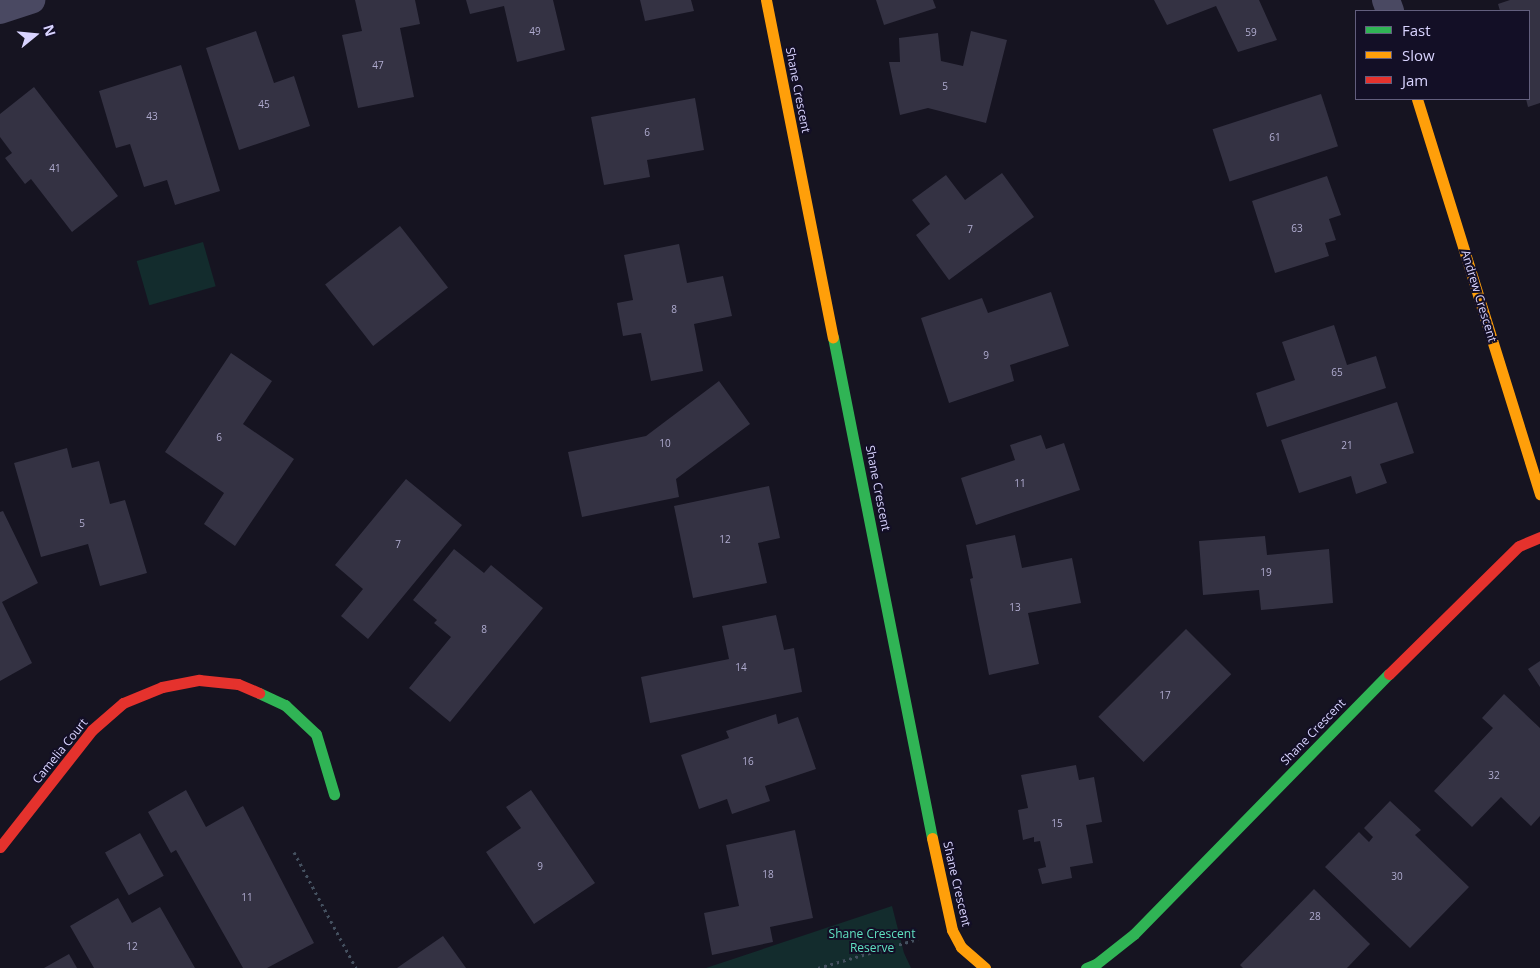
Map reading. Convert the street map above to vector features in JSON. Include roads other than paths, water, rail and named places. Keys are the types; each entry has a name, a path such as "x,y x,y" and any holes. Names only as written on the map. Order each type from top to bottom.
{"street":[{"path":"0,10 31,0"},
{"name":"Shane Crescent","path":"766,0 946,906 952,930 961,947 978,964 985,968"},
{"name":"Andrew Crescent","path":"1417,100 1540,494"},
{"name":"Shane Crescent","path":"1086,968 1096,964 1134,934 1419,643 1519,546 1540,537"},
{"name":"Camelia Court","path":"0,847 92,730 123,703 162,687 199,680 238,684 285,705 316,734 334,794"}],"park label":[{"name":"Shane Crescent Reserve","path":"872,941"}]}
